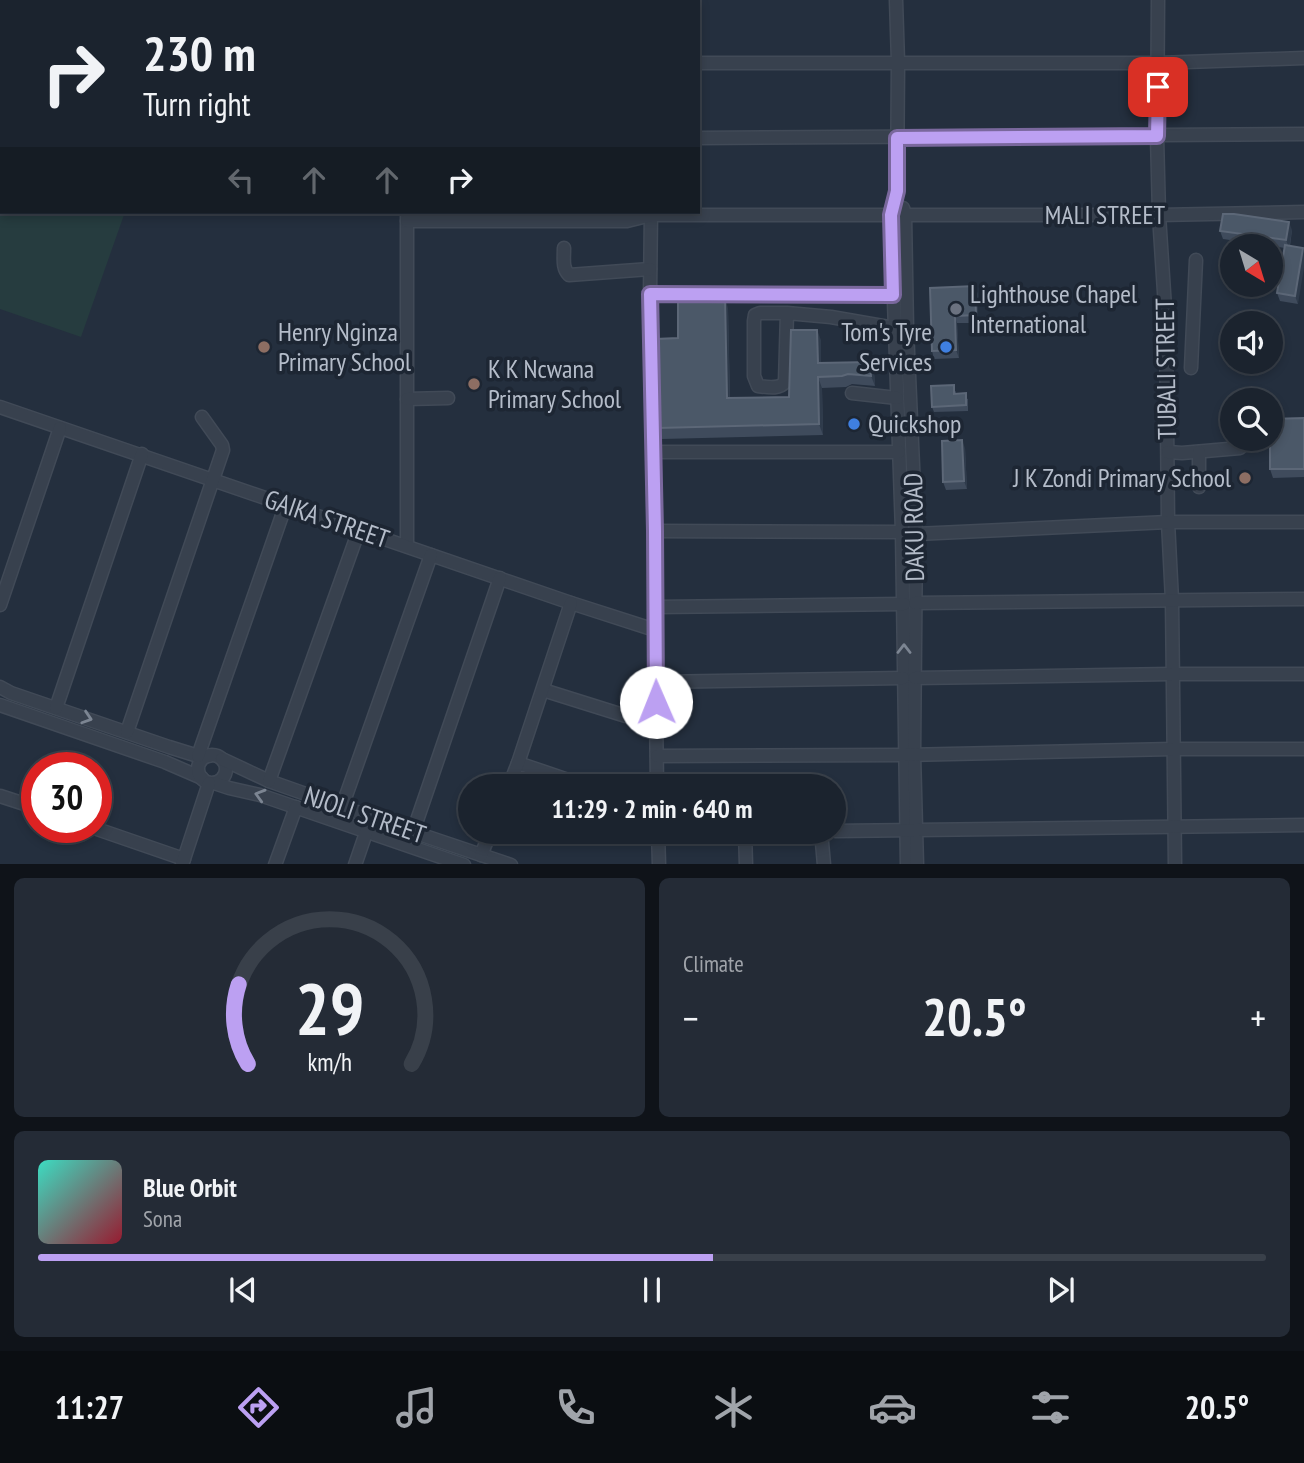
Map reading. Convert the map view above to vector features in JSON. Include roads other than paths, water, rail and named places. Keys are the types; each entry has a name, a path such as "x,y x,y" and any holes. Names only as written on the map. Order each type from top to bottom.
{"street":[{"name":"DAKU ROAD","path":"896,0 897,191 891,215 893,295 901,329 916,534 909,603"},
{"name":"TUBALI STREET","path":"1158,0 1157,136 1166,323 1175,864"},
{"path":"700,64 1158,63 1304,58"},
{"path":"700,138 1304,134"},
{"name":"DAKU ROAD","path":"897,191 905,215 897,398 902,532 909,603 911,829 907,864"},
{"name":"MALI STREET","path":"700,213 1159,215 1304,212"},
{"name":"MALI STREET","path":"407,216 627,221 648,214"},
{"path":"651,214 657,774"},
{"path":"407,216 407,546"},
{"path":"564,248 564,270 569,275 650,269"},
{"path":"1191,368 1196,260"},
{"path":"650,294 893,295"},
{"path":"787,313 784,385 778,388 758,386 754,376 754,317 760,313 787,313 831,317 901,329"},
{"path":"1166,323 1192,321"},
{"path":"852,393 897,398"},
{"path":"407,399 448,398"},
{"name":"GAIKA STREET","path":"0,407 571,603 655,629"},
{"path":"127,732 223,450 202,417"},
{"path":"0,606 60,428"},
{"path":"1168,452 1220,450"},
{"path":"653,452 899,452"},
{"path":"1199,452 1199,487"},
{"path":"56,708 142,454"},
{"path":"208,781 198,770 199,765 209,757 286,505"},
{"path":"916,534 1168,522 1304,522"},
{"path":"269,781 359,530"},
{"path":"655,531 902,532"},
{"path":"342,807 431,555"},
{"path":"413,832 500,578"},
{"path":"656,607 1304,599"},
{"path":"514,774 571,603"},
{"path":"655,682 1304,674"},
{"name":"NJOLI STREET","path":"0,687 127,732 209,757 342,807 511,864"},
{"path":"542,690 625,716 656,722"},
{"name":"NJOLI STREET","path":"0,705 165,762 208,781 260,795 367,831 437,860 464,864"},
{"path":"657,756 910,755 1304,748"},
{"path":"208,781 222,779 226,767 209,757"},
{"path":"519,763 551,774"},
{"path":"112,835 183,862 208,781"},
{"path":"0,796 21,803"},
{"path":"275,864 296,807"},
{"path":"846,831 1304,825"},
{"name":"DAKU ROAD","path":"911,829 917,864"},
{"path":"355,864 367,831"},
{"path":"481,855 486,844"},
{"path":"658,844 659,864"},
{"path":"745,844 746,864"},
{"path":"822,844 824,864"}],"place":[{"name":"Lighthouse Chapel International","path":"956,309"},
{"name":"Henry Nginza Primary School","path":"264,347"},
{"name":"Tom's Tyre Services","path":"946,347"},
{"name":"K K Ncwana Primary School","path":"474,384"},
{"name":"Quickshop","path":"854,424"},
{"name":"J K Zondi Primary School","path":"1245,478"}]}
